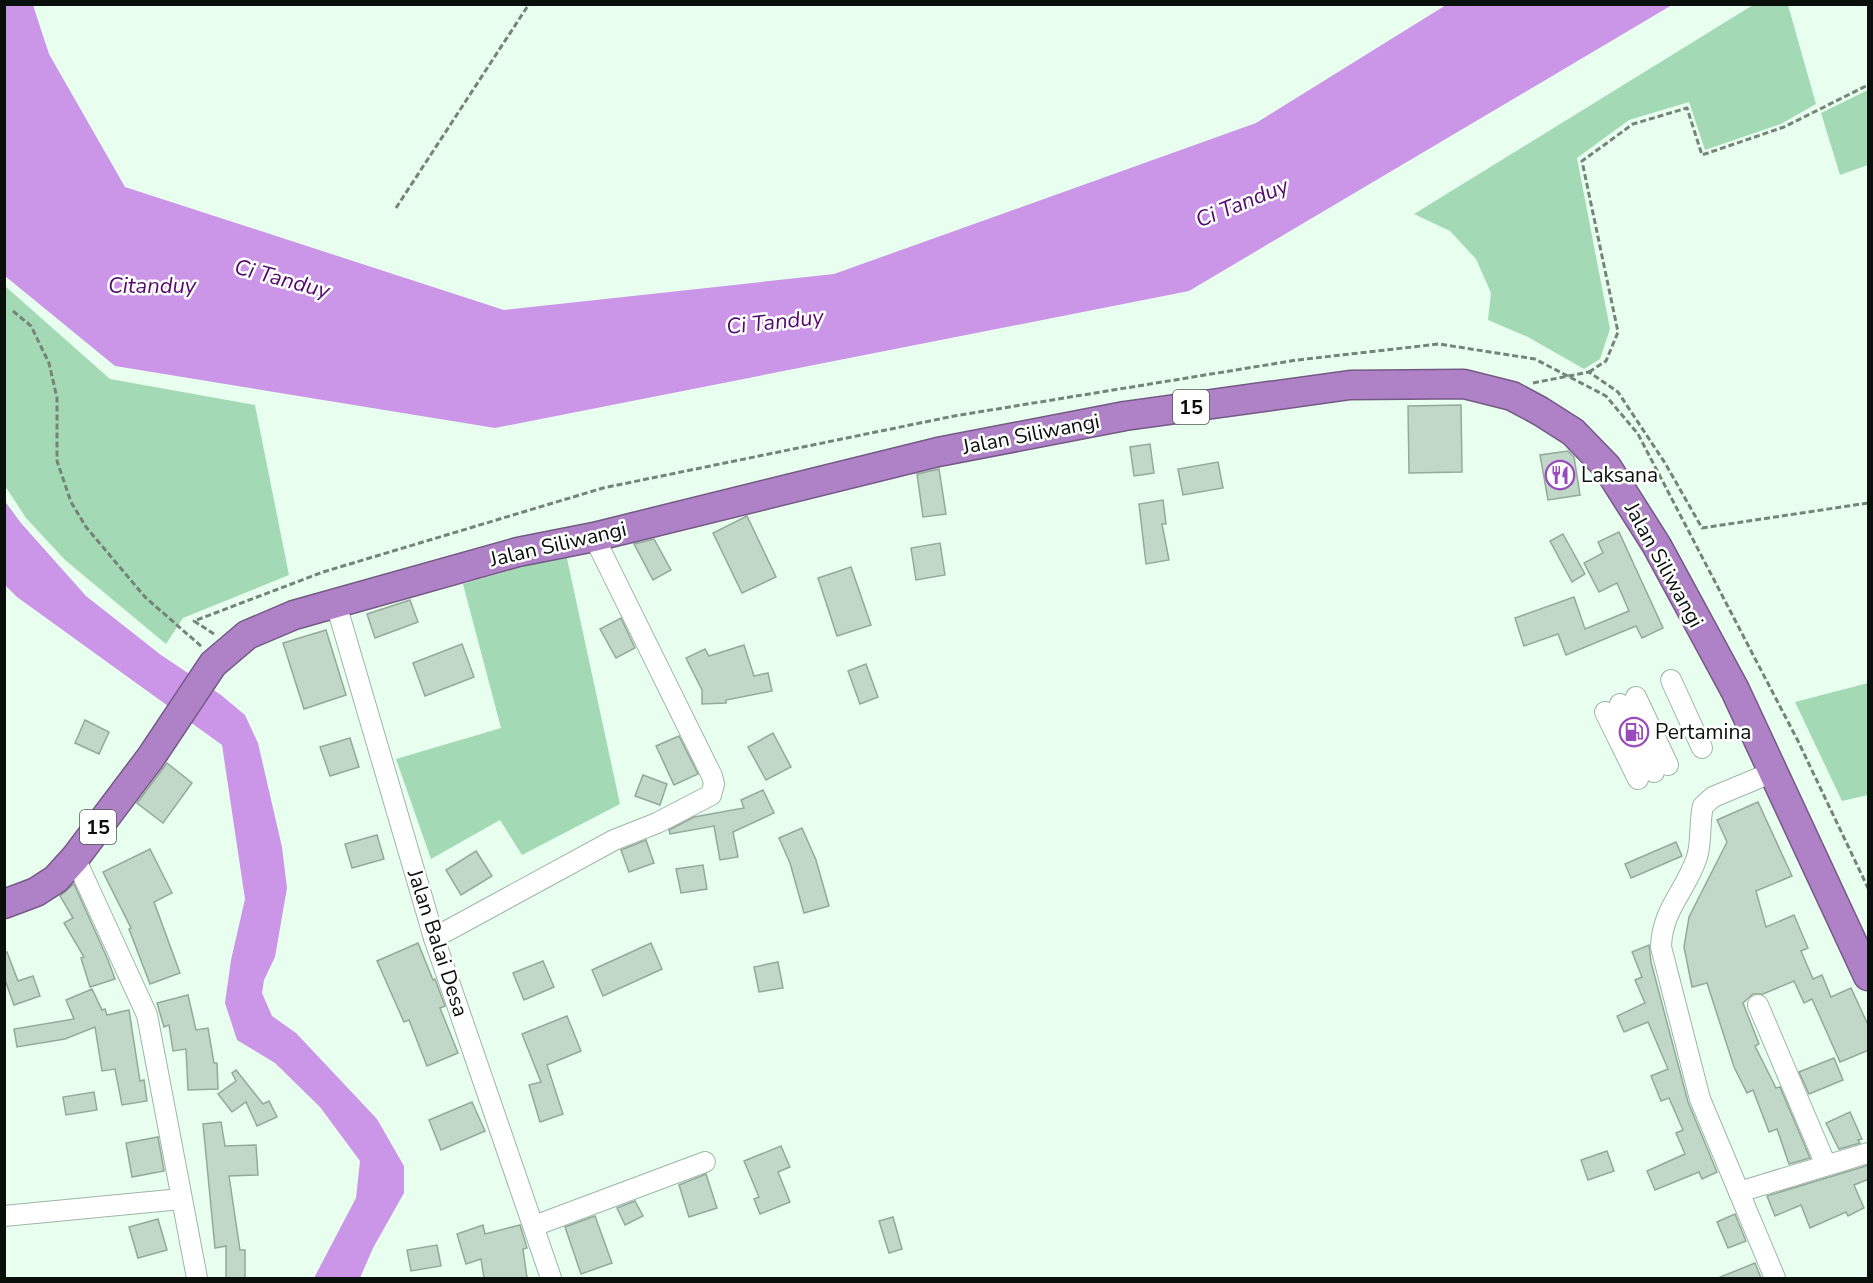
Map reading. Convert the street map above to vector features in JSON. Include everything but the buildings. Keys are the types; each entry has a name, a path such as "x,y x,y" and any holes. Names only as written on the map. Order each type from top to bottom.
{"highway":[{"name":"Jalan Siliwangi","path":"4,904 36,892 56,879 75,858 223,655 247,635 267,625 518,552 594,537 938,452 1125,416 1376,383 1464,384 1512,396 1573,432 1607,467 1657,546 1735,690 1869,976"}],"street":[{"path":"434,938 614,840 657,823 711,795 714,784 712,777 594,537"},
{"name":"Jalan Balai Desa","path":"336,604 434,938 551,1278"},
{"path":"1671,680 1702,748"},
{"path":"1620,704 1653,772 1620,704"},
{"path":"1773,772 1713,797 1703,806 1698,853 1690,874 1667,912 1661,931 1661,947 1700,1099 1775,1278"},
{"path":"75,858 147,1015 197,1278"},
{"path":"1758,1005 1826,1165"},
{"path":"1739,1192 1869,1153"},
{"path":"534,1226 705,1162"},
{"path":"4,1216 181,1199"}],"path":[{"path":"396,208 529,4"},
{"path":"1496,391 1588,372 1606,361 1618,332 1582,161 1633,124 1687,108 1702,155 1784,127 1869,85"},
{"path":"13,311 31,326 49,363 57,398 57,461 71,502 86,527 138,589 198,641 223,655"},
{"path":"223,655 194,621 323,572 603,488 907,426 1297,360 1440,344 1535,359 1606,396 1638,434 1798,741 1869,888"},
{"path":"1588,372 1618,392 1665,463 1702,528 1869,503"}],"green space":[{"path":"1753,5 1788,5 1816,104 1781,124 1705,150 1689,102 1629,120 1577,158 1610,329 1600,359 1584,369 1528,337 1488,320 1491,293 1476,259 1450,231 1414,214"},
{"path":"1868,90 1868,165 1840,175 1821,113"},
{"path":"5,286 110,379 255,405 289,575 183,618 166,644 65,560 26,518 5,486"},
{"path":"566,554 620,804 522,855 500,820 431,859 396,759 501,728 463,584"},
{"path":"1868,683 1868,795 1842,801 1795,702"}],"water":[{"name":"Citanduy","path":"4,5 33,5 49,54 125,187 504,310 834,274 1256,123 1446,5 1672,5 1189,291 495,428 115,366 5,276"},
{"path":"4,500 21,523 86,596 161,655 221,695 245,715 258,743 282,847 287,888 275,957 264,980 262,993 272,1016 296,1033 377,1119 404,1166 404,1193 373,1248 360,1278 314,1278 356,1198 360,1161 320,1107 275,1063 237,1040 225,1003 231,960 245,899 222,745 17,597 5,585"}],"place":[{"name":"Laksana","path":"1560,475"},
{"name":"Pertamina","path":"1634,732"}],"water label":[{"name":"Ci Tanduy","path":"1242,203"},
{"name":"Ci Tanduy","path":"282,279"},
{"name":"Ci Tanduy","path":"775,322"}]}
